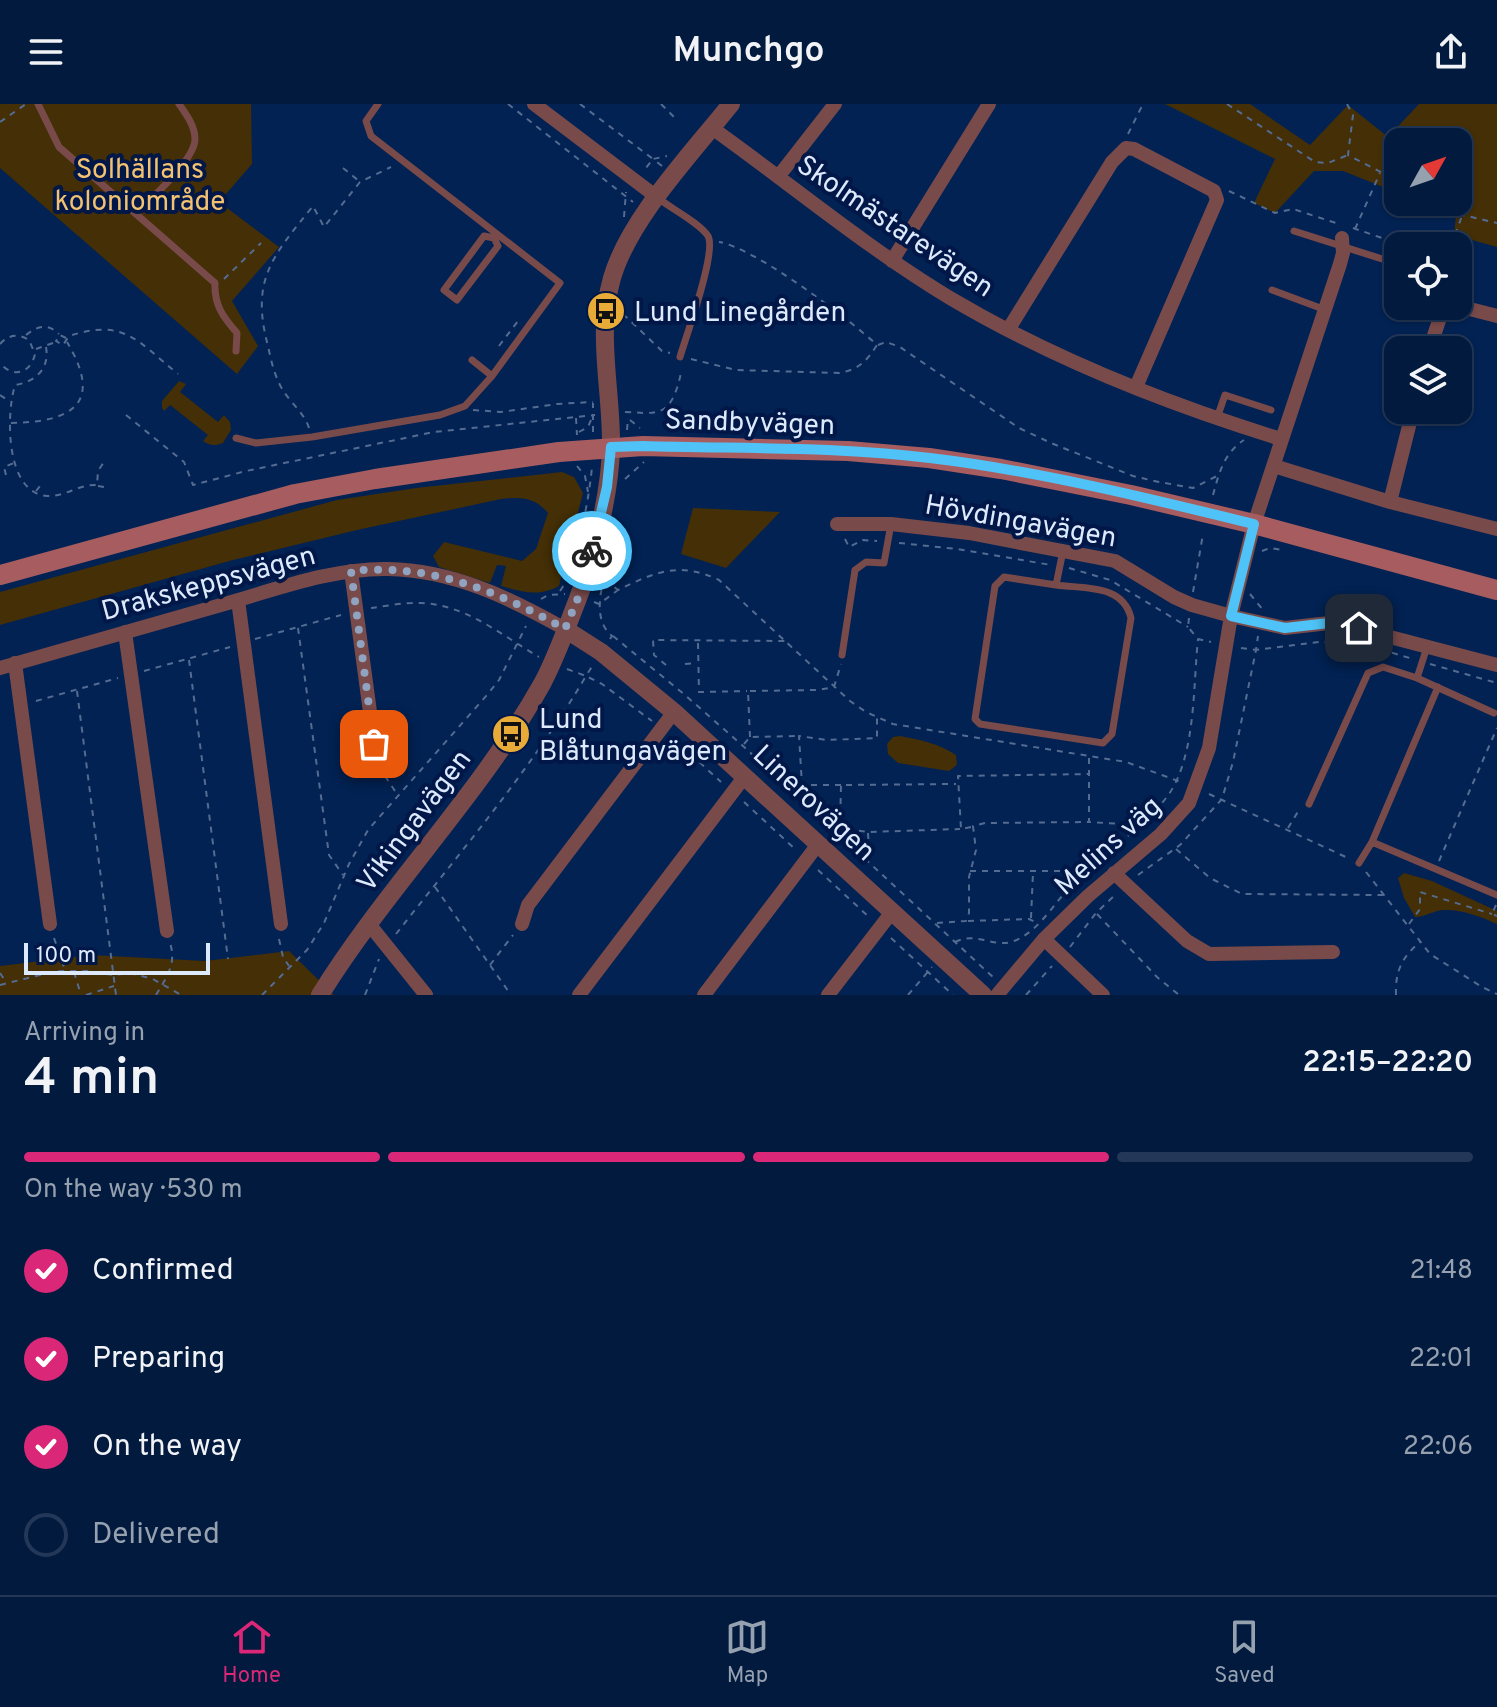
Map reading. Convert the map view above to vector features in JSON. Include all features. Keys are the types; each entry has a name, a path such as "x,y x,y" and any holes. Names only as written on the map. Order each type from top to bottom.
{"main road":[{"name":"Sandbyvägen","path":"0,575 295,494 559,452 643,446 848,451 929,458 1001,469 1254,524 1497,590"}],"street":[{"path":"534,104 635,180 652,205"},
{"name":"Vikingavägen","path":"320,995 344,956 484,775 553,663 578,598 607,487 611,447 606,356 609,292 624,248 652,205 731,104"},
{"path":"778,177 835,104"},
{"path":"892,261 989,104"},
{"name":"Skolmästarevägen","path":"712,128 892,261 951,299 1086,368 1281,439"},
{"path":"1008,330 1119,153 1126,148 1134,149 1217,195 1208,225 1136,387"},
{"name":"Melins väg","path":"1000,991 1044,939 1171,825 1196,789 1209,748 1231,616 1254,524 1346,237"},
{"path":"1472,310 1497,316"},
{"path":"1390,502 1410,424"},
{"path":"1274,466 1390,502 1497,529"},
{"name":"Hövdingavägen","path":"837,524 891,524 969,533 1115,561 1192,605 1231,616 1285,628 1329,623 1427,645 1497,665"},
{"name":"Drakskeppsvägen","path":"0,668 351,571 390,569 444,576 479,587 565,629"},
{"path":"351,571 377,764"},
{"path":"238,600 281,924"},
{"name":"Linerovägen","path":"565,629 601,652 674,712 983,995"},
{"path":"125,632 167,931"},
{"path":"15,663 50,924"},
{"path":"522,924 528,905 674,712"},
{"path":"579,995 745,776"},
{"path":"704,995 819,843"},
{"path":"1114,873 1187,941 1209,954 1333,952"},
{"path":"828,995 892,912"},
{"path":"369,924 426,995"},
{"path":"1044,939 1103,995"}],"lane":[{"path":"38,104 59,147 215,283 220,313 237,333 236,351"},
{"path":"136,214 185,161 193,148 193,129 179,104"},
{"path":"236,438 256,443 312,437 440,415 465,406 492,376 560,283 495,236 371,136 366,121 378,104"},
{"path":"652,205 701,229 710,240 706,269 680,357"},
{"path":"1294,231 1346,237 1384,257"},
{"path":"484,236 495,236 498,246 457,300 444,290 484,236"},
{"path":"1272,290 1323,309"},
{"path":"472,360 492,376"},
{"path":"1217,418 1225,395 1271,410"},
{"path":"842,655 855,570 866,562 884,563 891,524"},
{"path":"1056,585 1063,551"},
{"path":"1004,577 1056,585 1110,592 1119,596 1129,611 1131,618 1112,734 1103,743 980,724 975,719 998,580 1004,577"},
{"path":"1417,678 1427,645"},
{"path":"1309,804 1368,673 1383,667 1417,678 1494,713"},
{"path":"1359,863 1372,842 1438,687"},
{"path":"1372,842 1497,895"}],"path":[{"path":"0,122 26,104"},
{"path":"508,104 652,205"},
{"path":"580,104 653,159 635,180"},
{"path":"661,104 675,118"},
{"path":"1119,153 1143,104"},
{"path":"1227,104 1315,162 1328,163 1348,155 1384,173"},
{"path":"1347,104 1353,115 1348,155"},
{"path":"312,437 306,419 282,390 275,374 260,318 262,285 284,242 313,206 324,227 360,182 394,166"},
{"path":"343,168 360,182"},
{"path":"1346,237 1380,171"},
{"path":"1217,195 1229,191 1275,213 1293,209 1346,237 1384,243"},
{"path":"1468,216 1496,221"},
{"path":"710,240 743,250 773,268 877,345"},
{"path":"215,283 235,269 261,243"},
{"path":"618,313 622,313 662,351 736,370 839,373 866,362 877,345 886,342 900,347 1019,428 1133,476 1193,488 1219,475"},
{"path":"499,346 520,320"},
{"path":"9,423 45,421 79,405 82,399 77,364 66,340 44,327 24,337"},
{"path":"56,341 61,345 95,329 122,331 178,374"},
{"path":"0,344 13,335 24,337 34,349 33,364 25,371 15,373 0,366"},
{"path":"34,349 46,347 60,335"},
{"path":"46,347 48,354 43,370 34,379 15,385 10,402 9,423 15,463 26,484 35,492 55,495 86,485 110,488"},
{"path":"628,418 624,412 651,413 663,411 669,406 681,374 680,357"},
{"path":"0,395 10,402"},
{"path":"465,406 486,413 593,402"},
{"path":"126,415 184,462 193,485 434,432 592,415 588,427 577,432"},
{"path":"1213,495 1222,464 1235,446 1253,431"},
{"path":"97,485 98,471 106,459"},
{"path":"6,475 4,467 15,463"},
{"path":"35,492 40,486"},
{"path":"262,995 307,950 324,923 368,830 499,680 540,599 560,592 566,584 588,496"},
{"path":"837,524 849,547 863,540 957,549 1060,566 1110,580 1188,627 1198,639 1256,650 1319,642 1356,643"},
{"path":"1188,627 1203,534"},
{"path":"1258,556 1270,548 1290,551"},
{"path":"599,604 618,590 665,570 685,569 704,573 719,580 850,701 877,717 893,724 1126,762 1222,799 1359,863 1430,954 1497,994"},
{"path":"605,580 618,590"},
{"path":"1026,995 1096,913 1193,832 1222,799 1233,762 1263,608 1254,601 1249,589"},
{"path":"20,706 355,611 413,603 431,604 482,621 518,645 586,676 621,697 733,792 953,995"},
{"path":"601,620 612,636 743,746 934,923 1000,991"},
{"path":"298,627 329,855 344,877"},
{"path":"365,995 375,966 387,946 554,728 612,636"},
{"path":"908,995 955,943 966,937 1003,944 1012,942 1037,923 1085,871 1168,795 1187,747 1198,639"},
{"path":"666,665 654,655 653,640 786,641"},
{"path":"698,642 699,692 818,690 834,687"},
{"path":"1370,647 1497,683"},
{"path":"834,687 842,655"},
{"path":"189,658 228,959"},
{"path":"685,664 698,663"},
{"path":"77,690 116,995"},
{"path":"743,746 750,737 748,691"},
{"path":"750,737 877,738 877,717"},
{"path":"541,718 554,728"},
{"path":"1436,869 1497,728"},
{"path":"799,736 802,785 959,784"},
{"path":"1089,756 1089,822"},
{"path":"377,764 398,795"},
{"path":"961,829 958,776 1090,774"},
{"path":"836,832 840,828 841,785"},
{"path":"1288,829 1297,812 1309,804"},
{"path":"840,828 868,832 961,829 985,823 1089,822 1121,824 1133,830"},
{"path":"966,921 970,871 976,850 973,826"},
{"path":"868,832 869,848"},
{"path":"1175,848 1210,878 1242,894 1384,895"},
{"path":"970,871 1085,871"},
{"path":"1031,920 1033,871"},
{"path":"434,886 511,995"},
{"path":"1408,925 1420,909 1420,892 1497,916"},
{"path":"1492,914 1497,903"},
{"path":"1096,913 1157,977 1179,995"},
{"path":"934,923 1031,920 1037,923"},
{"path":"50,924 65,971"},
{"path":"281,924 279,943 290,967"},
{"path":"489,966 522,924"},
{"path":"156,995 172,968 173,952 167,931"},
{"path":"1396,995 1400,963 1421,941"},
{"path":"0,985 32,975 65,971 113,975 130,973 163,984 181,995"},
{"path":"74,971 81,995"},
{"path":"0,973 6,983"},
{"path":"86,995 115,986"}],"green space":[{"name":"Solhällans koloniområde","path":"0,104 251,104 252,164 219,202 279,247 232,301 258,346 237,374 0,168"},
{"path":"1165,104 1250,104 1310,145 1348,105 1384,134 1384,187 1343,171 1314,171 1275,213 1254,203 1275,159"},
{"path":"1419,104 1497,104 1497,247 1472,240 1472,232 1454,232 1456,216 1472,216 1472,128 1396,128"},
{"path":"179,381 186,384 180,392 218,422 224,415 230,422 231,430 223,443 213,445 203,441 208,435 170,405 164,411 162,401"},
{"path":"562,472 574,477 583,493 559,586 544,591 523,592 501,586 506,566 497,565 490,583 439,567 433,556 444,542 522,561 536,549 548,513 532,501 508,498 233,560 0,625 0,592 337,500"},
{"path":"693,508 780,512 726,568 681,554"},
{"path":"893,737 929,742 949,751 956,755 957,765 949,771 898,763 888,754 887,744"},
{"path":"1404,873 1432,881 1497,911 1497,924 1452,910 1415,917 1404,898 1398,878"},
{"path":"289,951 334,995 0,995 0,966 91,955 205,961"}],"way so far":[{"path":"374,744 351,571 390,569 444,576 504,597 565,629 592,551"}],"place":[{"name":"Lund Linegården","path":"606,311"},
{"name":"Lund Blåtungavägen","path":"511,734"}],"route":[{"path":"592,551 607,487 611,447 848,451 929,458 1131,495 1254,524 1231,616 1285,628 1329,623 1359,628"}]}
